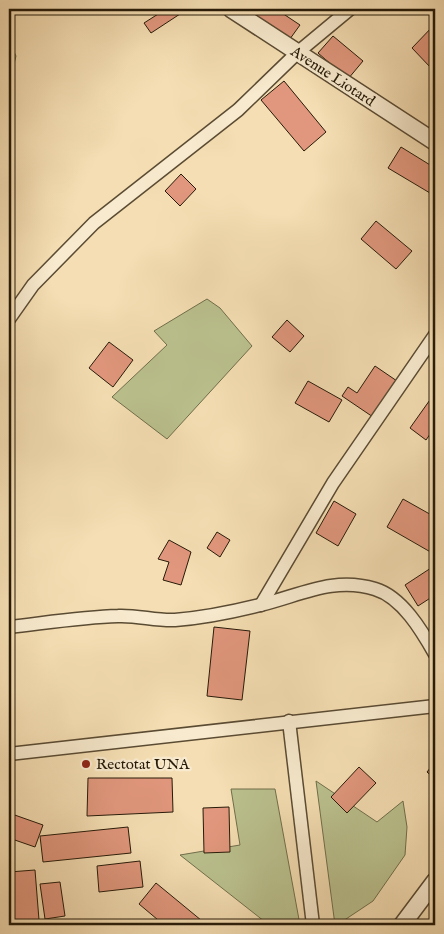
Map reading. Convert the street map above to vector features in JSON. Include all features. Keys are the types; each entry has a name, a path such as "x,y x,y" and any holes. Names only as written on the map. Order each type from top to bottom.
{"street":[{"name":"Avenue Liotard","path":"231,9 435,142"},
{"path":"9,318 33,285 94,223 238,110 297,53 350,9"},
{"path":"261,605 333,483 435,335"},
{"path":"9,627 119,616 174,620 261,605 310,589 334,585 376,589 400,605 424,634 435,654"},
{"path":"9,754 435,706"},
{"path":"289,721 313,925"},
{"path":"402,925 435,881"}],"green space":[{"path":"9,42 16,56 9,84"},
{"path":"207,299 220,308 252,346 167,439 112,397 167,345 154,331"},
{"path":"316,781 377,822 403,801 407,827 405,855 373,901 337,925 335,925"},
{"path":"231,789 275,789 300,925 269,925 180,855 240,845"}],"building":[{"path":"166,9 177,9 180,14 151,33 144,23"},
{"path":"256,9 276,9 300,25 287,43 250,17"},
{"path":"435,24 435,64 431,68 412,48"},
{"path":"333,36 363,61 348,79 318,53"},
{"path":"284,81 326,132 304,151 261,100"},
{"path":"401,147 435,168 435,196 388,168"},
{"path":"181,174 196,189 180,206 165,191"},
{"path":"376,221 412,251 396,269 361,239"},
{"path":"287,320 304,336 290,352 272,337"},
{"path":"109,342 133,360 113,387 89,368"},
{"path":"375,366 397,381 373,417 342,396 348,387 357,393"},
{"path":"308,381 342,400 329,422 295,403"},
{"path":"432,397 435,399 435,427 426,440 410,428"},
{"path":"403,499 435,517 434,554 387,527"},
{"path":"334,501 356,514 338,546 316,533"},
{"path":"217,532 230,540 220,557 207,548"},
{"path":"169,540 191,552 181,585 163,580 169,562 158,559"},
{"path":"434,566 435,595 418,606 405,585"},
{"path":"214,627 250,631 242,700 207,696"},
{"path":"435,762 435,779 427,772"},
{"path":"359,767 376,783 347,813 331,797"},
{"path":"88,778 172,778 173,812 87,816"},
{"path":"229,807 230,852 204,853 203,808"},
{"path":"9,813 43,825 35,847 9,838"},
{"path":"128,827 131,853 43,862 40,836"},
{"path":"140,861 143,887 99,892 97,866"},
{"path":"35,870 39,920 9,922 9,872"},
{"path":"60,882 65,916 45,919 40,884"},
{"path":"156,883 207,925 164,925 139,904"},
{"path":"81,920 81,925 56,925 56,923"}],"place":[{"name":"Rectotat UNA","path":"86,764"}]}
